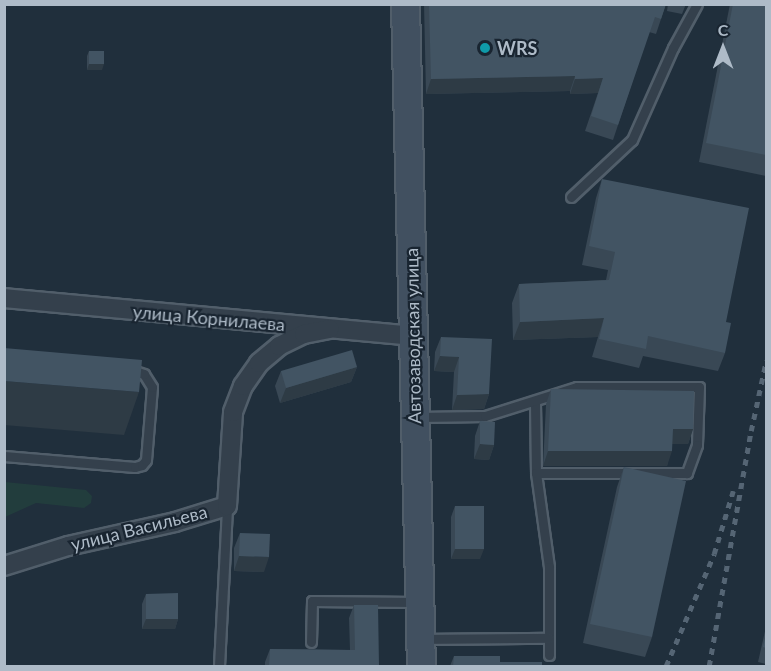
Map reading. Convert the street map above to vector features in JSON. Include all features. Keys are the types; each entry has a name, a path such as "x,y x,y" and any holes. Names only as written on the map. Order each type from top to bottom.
{"street":[{"name":"Автозаводская улица","path":"405,4 412,106 413,336 422,666"},
{"name":"улица Корнилаева","path":"4,298 413,336"},
{"name":"улица Васильева","path":"4,566 68,546 175,522 226,506 233,412 243,386 259,363 279,346 304,334 330,329"}],"lane":[{"path":"571,197 632,140 673,48 697,4"},
{"path":"4,456 135,467 142,465 146,460 152,387 144,374 136,370 114,368"},
{"path":"415,417 485,416 578,387 699,387 697,445 687,473 536,473"},
{"path":"534,402 536,473 549,567 549,655"},
{"path":"219,666 226,506"},
{"path":"311,642 312,601 420,602"},
{"path":"421,639 549,638"}],"green space":[{"path":"5,482 86,490 92,496 91,503 84,508 36,503 5,517"}],"building":[{"path":"429,4 666,4 661,19 655,17 618,125 591,116 603,78 575,79 575,76 431,79"},
{"path":"733,4 766,4 766,155 706,143"},
{"path":"89,51 104,51 104,64 89,64"},
{"path":"602,179 749,208 726,322 731,323 725,353 648,336 646,349 599,339 604,318 520,322 519,284 609,280 615,252 589,246"},
{"path":"441,337 492,339 489,394 457,395 459,357 440,356"},
{"path":"4,348 142,360 139,392 4,381"},
{"path":"352,350 357,367 286,388 281,371"},
{"path":"551,389 694,391 693,429 673,429 672,451 548,451"},
{"path":"480,421 495,422 494,445 480,444"},
{"path":"624,467 686,481 652,637 590,624"},
{"path":"455,506 484,506 484,549 455,549"},
{"path":"240,533 270,534 269,557 239,556"},
{"path":"178,593 178,619 146,619 146,594"},
{"path":"354,605 378,605 379,666 269,666 270,649 355,650"},
{"path":"454,656 500,656 500,662 542,662 542,666 453,666"}],"railway":[{"path":"709,666 751,431 766,361"},
{"path":"666,666 714,554 733,491"}],"place":[{"name":"WRS","path":"485,48"}]}
